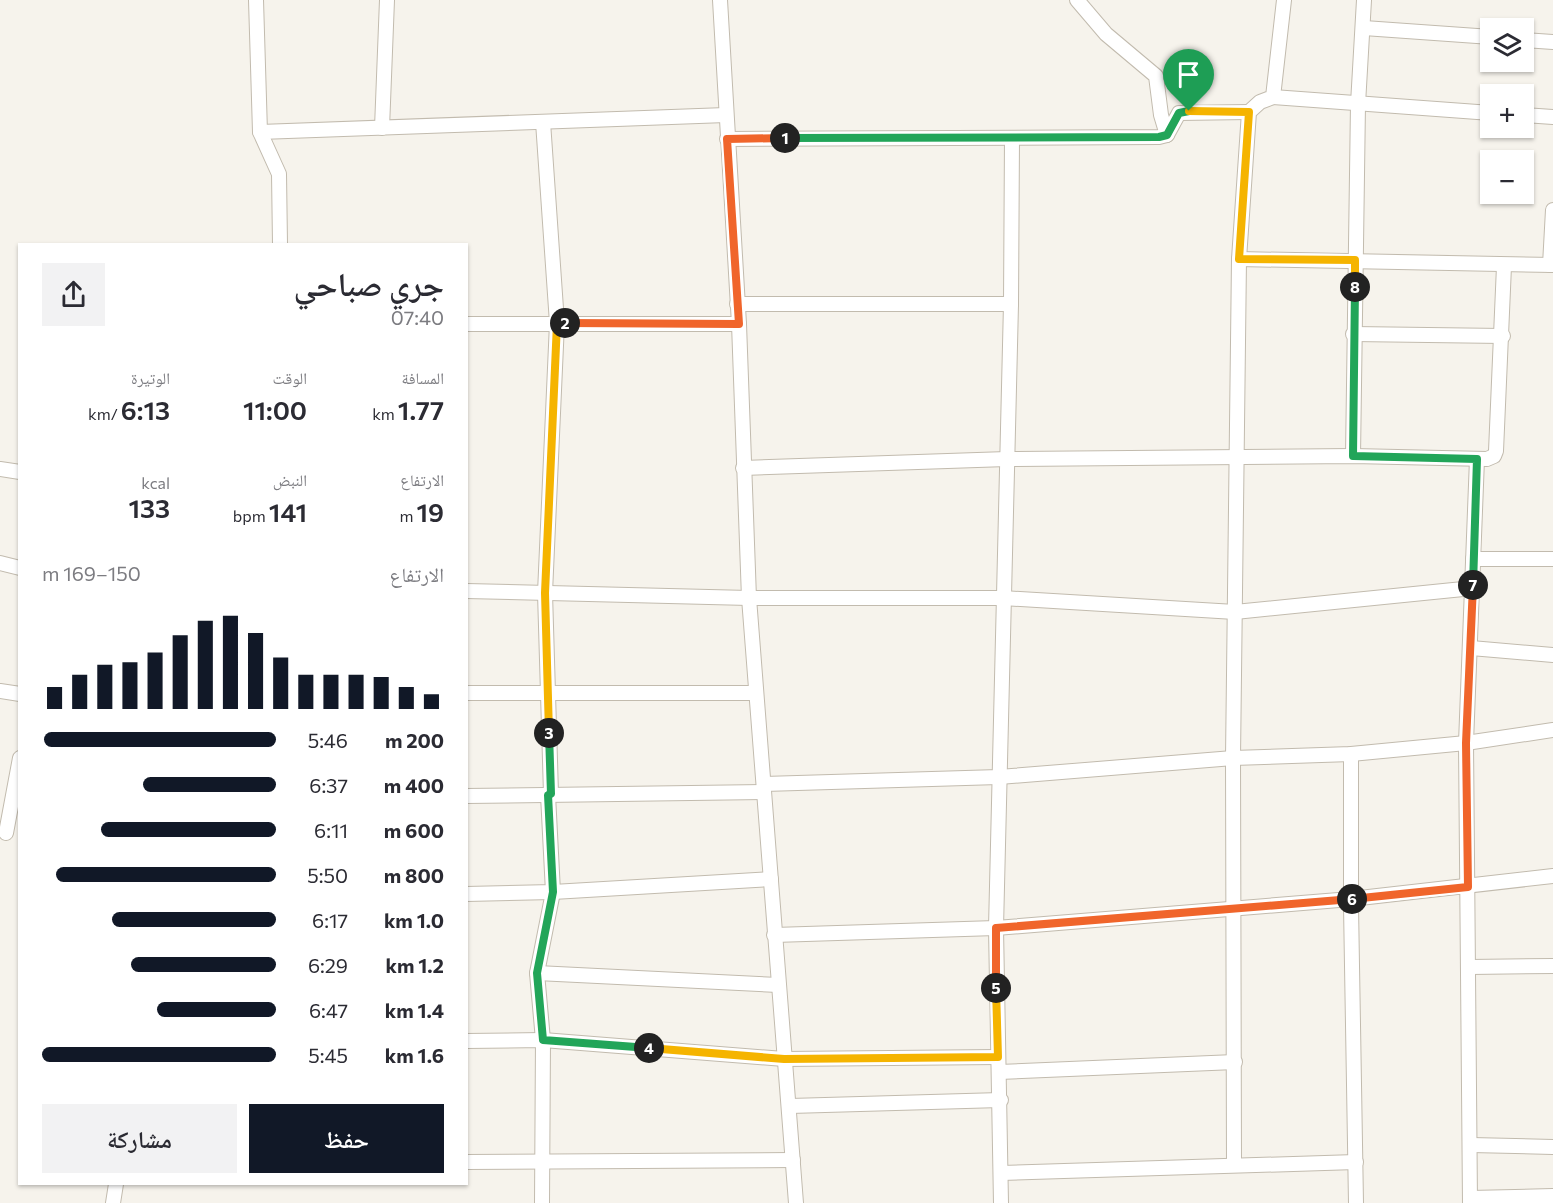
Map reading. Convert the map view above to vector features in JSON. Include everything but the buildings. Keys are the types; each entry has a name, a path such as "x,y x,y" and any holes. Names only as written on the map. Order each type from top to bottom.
{"street":[{"path":"256,0 260,132 279,174 280,243"},
{"path":"382,128 387,0"},
{"path":"720,0 739,324 748,598 754,693 764,788 796,1203"},
{"path":"1077,0 1106,34 1156,76 1161,115 1167,135"},
{"path":"1273,97 1284,0"},
{"path":"1353,456 1358,104 1364,0"},
{"path":"1364,27 1480,36"},
{"path":"1534,41 1553,42"},
{"path":"727,139 1159,137 1167,135 1179,113 1249,112 1260,102 1273,97 1480,112"},
{"path":"1234,1165 1233,758 1236,457 1239,259 1249,112"},
{"path":"260,132 726,115"},
{"path":"1534,116 1553,117"},
{"path":"542,1203 543,1040 537,973 553,892 545,593 557,323 543,122"},
{"path":"1001,1203 996,928 1011,304 1012,138"},
{"path":"1239,259 1355,260 1504,266 1552,265 1553,210"},
{"path":"743,468 1007,459 1353,456 1477,459 1494,456 1503,336 1504,266"},
{"path":"737,304 1011,304"},
{"path":"468,324 739,324"},
{"path":"1353,334 1503,336"},
{"path":"1477,459 1466,743 1470,967 1470,1201 1548,1198"},
{"path":"0,469 18,472"},
{"path":"1473,559 1553,559"},
{"path":"0,563 18,568"},
{"path":"468,591 748,598 1003,598 1235,612 1473,588"},
{"path":"1471,648 1553,656"},
{"path":"0,691 18,694"},
{"path":"468,693 754,693"},
{"path":"468,796 764,788 999,777 1233,758 1351,754 1466,743 1553,730"},
{"path":"1351,754 1356,1203"},
{"path":"9,834 18,772"},
{"path":"774,934 996,928 1351,899 1553,876"},
{"path":"468,894 553,892 771,879"},
{"path":"1470,967 1553,966"},
{"path":"537,973 778,985"},
{"path":"468,1041 543,1040 784,1059 998,1057"},
{"path":"999,1072 1235,1062"},
{"path":"790,1106 1000,1100"},
{"path":"1471,1146 1553,1148"},
{"path":"468,1162 793,1160"},
{"path":"1001,1173 1356,1162"},
{"path":"113,1203 116,1185"}],"route":[{"path":"1189,111 1249,112 1239,259 1355,260 1353,456 1477,459 1471,664 1466,743 1468,887 1351,899 996,928 998,1057 784,1059 543,1040 537,973 553,892 548,795 551,794 545,593 557,323 739,324 727,139 1159,137 1167,135 1179,113 1189,111"}]}
